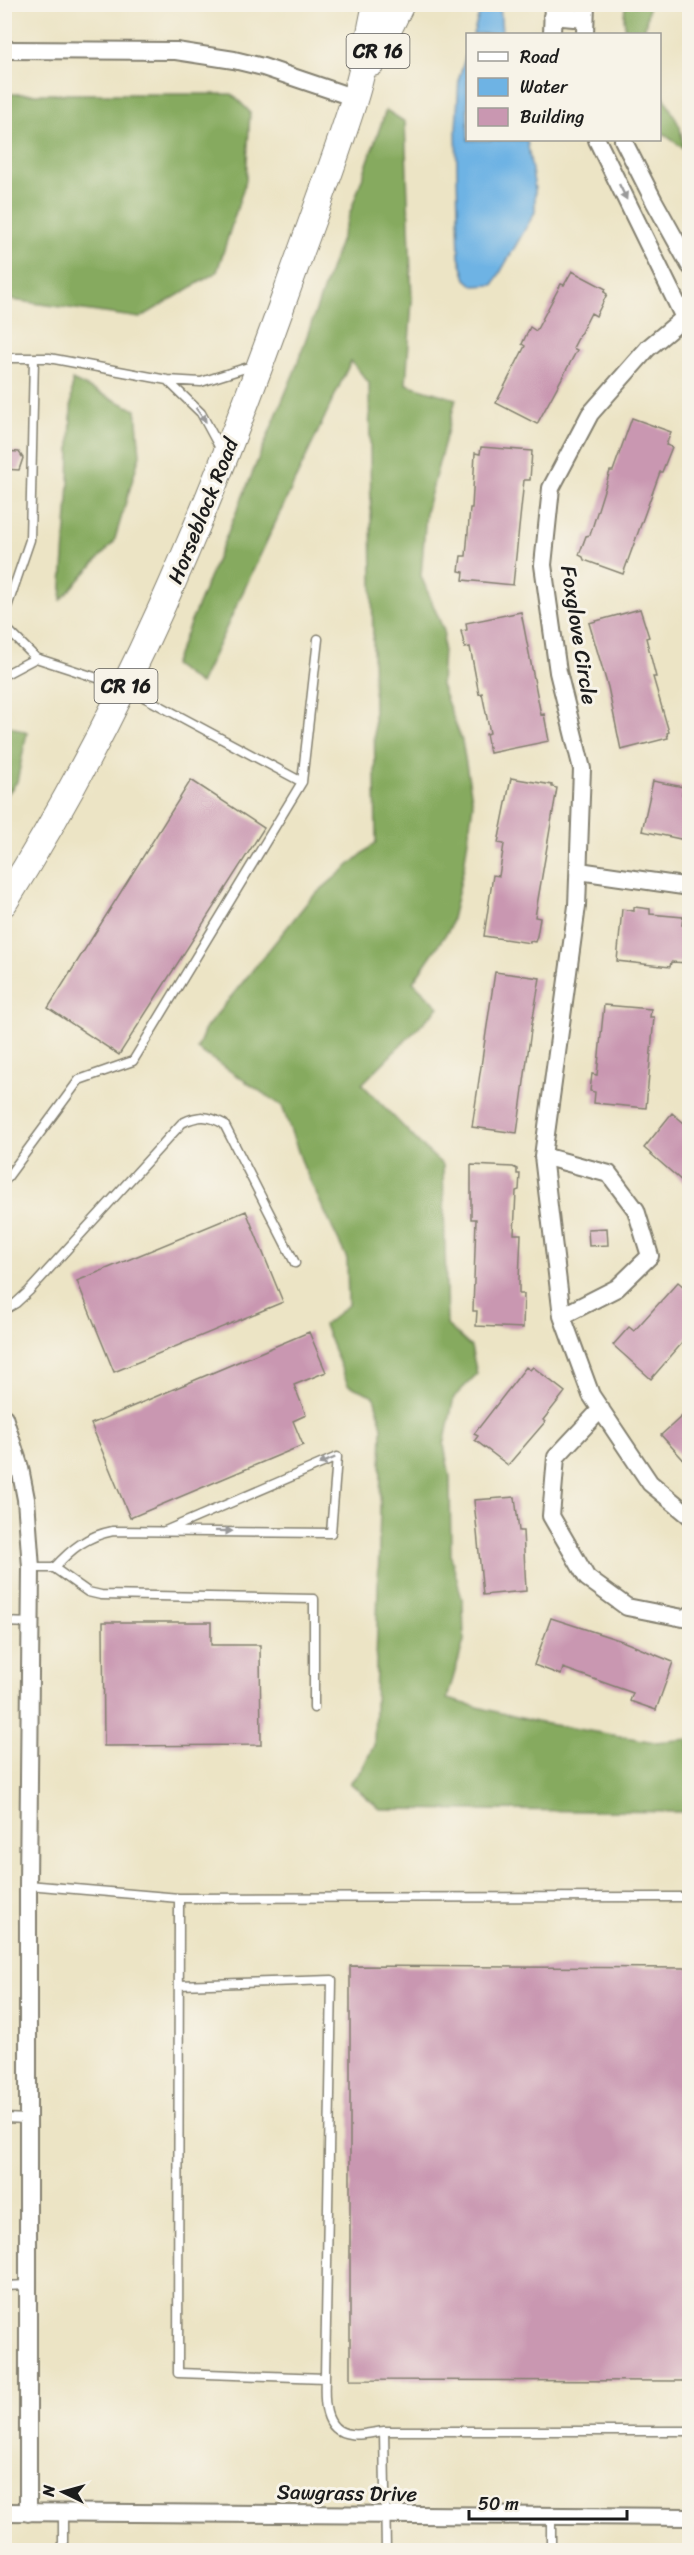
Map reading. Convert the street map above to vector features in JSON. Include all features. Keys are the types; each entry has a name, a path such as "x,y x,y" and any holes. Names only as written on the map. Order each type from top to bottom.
{"main road":[{"name":"Horseblock Road","path":"4,903 90,757 171,590 261,364 354,98 376,4"},
{"name":"Horseblock Road","path":"354,98 401,4"}],"street":[{"path":"552,33 553,10 585,19"},
{"path":"4,50 176,51 263,67 354,98"},
{"path":"598,141 687,320"},
{"path":"624,141 690,266"},
{"name":"Foxglove Circle","path":"687,320 648,348 590,414 551,488 543,565 558,672 582,770 577,906 543,1156 562,1316 591,1395 650,1483 690,1516"},
{"path":"579,871 690,886"},
{"path":"543,1156 609,1174 636,1210 650,1256 617,1288 562,1316"},
{"path":"601,1409 556,1457 551,1516 587,1578 627,1607 682,1618 690,1615"},
{"path":"4,1417 20,1468 26,1499 31,1568 28,1885 28,2512"},
{"name":"Sawgrass Drive","path":"4,2512 690,2517"}],"lane":[{"path":"4,358 49,358 167,380 201,382 261,364"},
{"path":"4,616 30,540 34,358"},
{"path":"167,380 201,413 225,457"},
{"path":"4,626 36,658 125,687 302,782"},
{"path":"4,1182 79,1080 133,1061 302,782 318,639"},
{"path":"4,675 36,658"},
{"path":"4,1310 29,1291 182,1123 196,1116 211,1117 224,1124 295,1263"},
{"path":"54,1568 76,1546 99,1534 126,1530 165,1531 332,1533 337,1456 165,1531"},
{"path":"31,1568 54,1568 88,1592 101,1595 314,1599 314,1708"},
{"path":"4,1622 31,1623"},
{"path":"28,1885 178,1898 690,1897"},
{"path":"178,1898 178,2373 325,2379"},
{"path":"179,1985 332,1980 324,2405 332,2425 349,2434 384,2431 690,2431"},
{"path":"4,2118 28,2119"},
{"path":"4,2286 28,2285"},
{"path":"384,2431 386,2550"},
{"path":"63,2512 63,2550"},
{"path":"551,2516 551,2550"}],"green space":[{"path":"625,5 649,5 644,33 626,33"},
{"path":"661,91 680,127 684,149 661,132"},
{"path":"5,94 232,94 250,112 246,180 217,272 140,318 5,299"},
{"path":"386,110 405,122 412,301 406,384 456,399 426,512 421,576 444,631 441,685 462,741 473,804 464,867 450,928 413,982 439,1007 362,1084 443,1165 447,1325 471,1347 477,1374 454,1397 444,1445 450,1477 451,1556 463,1603 464,1641 447,1699 536,1722 655,1742 689,1739 689,1812 380,1809 350,1783 362,1769 374,1745 382,1427 374,1396 348,1385 324,1325 348,1305 347,1259 304,1168 282,1106 197,1049 205,1029 310,899 376,842 369,383 351,361 200,684 173,665 295,370"},
{"path":"72,380 136,410 140,455 114,542 61,600 69,483"},
{"path":"5,724 27,733 17,782 5,797"}],"water":[{"path":"482,5 500,5 502,33 473,33"},
{"path":"466,55 466,141 527,141 535,189 535,212 493,285 474,286 466,279 459,257 456,130 459,78"}],"building":[{"path":"572,271 606,289 604,292 607,294 596,316 591,313 573,348 577,350 537,424 496,403 525,346 522,344 530,327 536,331 561,284 564,285"},
{"path":"632,418 671,432 666,445 672,447 662,472 660,472 623,574 584,560 579,555 586,536 590,535 610,471 613,471"},
{"path":"481,447 532,451 530,480 524,480 513,585 463,580 464,572 459,571 461,556 466,556 475,453 480,454"},
{"path":"4,451 19,452 23,458 19,470 4,469"},
{"path":"640,609 649,637 646,638 656,677 653,677 669,732 667,733 668,738 621,750 608,687 589,623"},
{"path":"521,612 541,715 544,714 549,741 490,753 486,734 490,733 482,693 479,694 470,647 465,648 461,631 467,630 466,623"},
{"path":"511,778 552,785 557,788 535,917 540,918 537,936 535,942 530,941 530,943 484,936 493,875 499,876 504,844 498,843"},
{"path":"191,780 264,828 119,1055 48,1008"},
{"path":"653,781 684,787 682,794 690,795 690,841 642,831"},
{"path":"634,907 650,909 650,914 683,917 682,925 690,926 690,963 671,962 670,967 617,961 622,909 634,911"},
{"path":"495,972 540,978 517,1133 472,1127"},
{"path":"604,1005 651,1009 650,1017 654,1017 646,1108 594,1103 595,1092 590,1091 592,1074 597,1075"},
{"path":"672,1113 690,1128 690,1188 644,1148"},
{"path":"471,1165 513,1167 517,1169 517,1174 520,1174 519,1190 516,1191 514,1234 521,1234 519,1294 524,1294 523,1328 476,1326 477,1311 473,1311 476,1219 471,1219"},
{"path":"246,1211 283,1302 114,1372 77,1281"},
{"path":"607,1228 608,1245 589,1246 588,1229"},
{"path":"678,1282 690,1292 690,1334 651,1379 613,1345 629,1327 634,1331"},
{"path":"309,1332 326,1372 294,1385 306,1415 293,1421 303,1445 130,1518 91,1424"},
{"path":"526,1367 530,1370 533,1367 565,1392 543,1420 545,1422 508,1465 475,1440 478,1436 474,1434"},
{"path":"690,1409 690,1467 661,1435"},
{"path":"515,1497 519,1531 523,1531 526,1591 483,1595 474,1500"},
{"path":"551,1618 622,1641 673,1662 656,1710 630,1701 633,1693 563,1668 561,1675 534,1665"},
{"path":"103,1622 211,1622 211,1645 260,1645 261,1745 104,1746"},
{"path":"350,1966 690,1968 690,2381 350,2380"}]}
